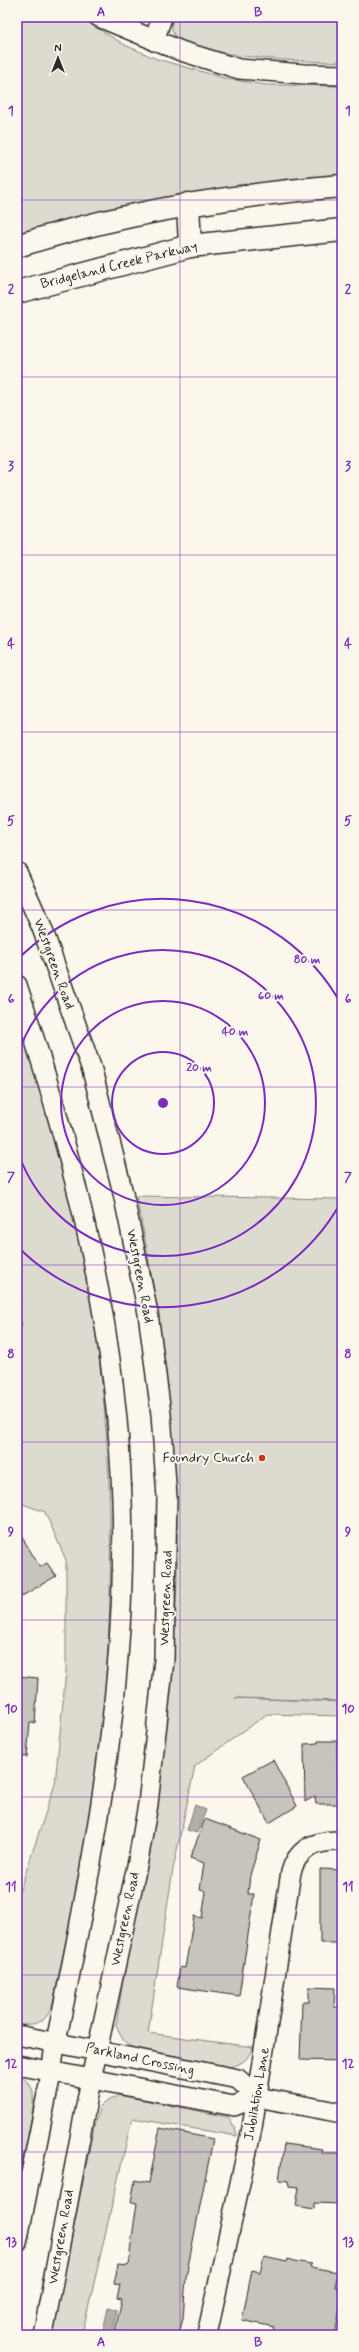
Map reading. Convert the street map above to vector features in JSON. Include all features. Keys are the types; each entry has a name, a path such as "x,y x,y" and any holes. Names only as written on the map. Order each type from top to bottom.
{"main road":[{"path":"17,246 112,220 188,204 285,191 342,186"},
{"path":"188,204 190,246"},
{"name":"Bridgeland Creek Parkway","path":"17,292 190,246 342,230"}],"street":[{"path":"99,17 154,41 238,69 342,75"},
{"path":"154,41 162,17"},
{"name":"Westgreen Road","path":"17,872 42,928 92,1070 123,1194 148,1313 161,1414 166,1489 167,1573 164,1660 156,1740 138,1861 91,2079 43,2335"},
{"path":"17,985 49,1083 82,1206 104,1320 116,1418 122,1499 119,1657 112,1734 94,1853 56,2041 52,2072 17,2242"},
{"name":"Jubilation Lane","path":"207,2335 256,2097 291,1872 294,1862 300,1853 308,1846 328,1841 342,1841"},
{"name":"Parkland Crossing","path":"17,2034 238,2079 256,2097 234,2106 17,2065"},
{"path":"256,2097 342,2113"}],"shaded area":[{"path":"17,17 79,17 125,45 157,59 228,79 267,85 342,86 342,176 17,236"},
{"path":"173,17 342,17 342,62 280,60 227,54 203,49 185,43 174,35 172,31"},
{"path":"17,1005 71,1194 87,1276 97,1342 104,1407 109,1473 110,1539 110,1605 107,1671 97,1771 87,1838 53,2003 48,2015 41,2021 32,2024 19,2025 17,2025 17,1899 55,1784 66,1671 66,1560 45,1512 17,1502 17,1335 22,1325 19,1316 21,1295 17,1260"},
{"name":"Foundry Church","path":"136,1196 342,1199 342,1701 235,1698 342,1702 342,1716 267,1714 195,1766 173,1869 148,2033 253,2047 249,2055 244,2060 230,2067 131,2047 123,2040 116,2025 158,1779 171,1690 177,1583 177,1527 171,1416 157,1306"},
{"path":"17,1260 21,1295 19,1316 22,1325 17,1335"},
{"path":"195,1805 206,1810 197,1833 187,1830"},
{"path":"17,2075 26,2080 32,2089 33,2107 17,2185"},
{"path":"119,2095 228,2117 231,2124 235,2127 237,2136 132,2118 82,2335 52,2335 94,2126 100,2106"},
{"path":"108,2308 117,2310 113,2331 120,2333 119,2335 102,2335"}],"building":[{"path":"17,1529 40,1567 47,1563 56,1576 17,1599"},
{"path":"17,1676 38,1678 35,1723 30,1723 27,1757 17,1756"},
{"path":"318,1741 337,1741 338,1804 316,1804 315,1796 305,1802 304,1744 318,1743"},
{"path":"273,1760 297,1806 269,1823 243,1776"},
{"path":"205,1819 261,1840 250,1875 248,1894 254,1894 239,1996 177,1987 180,1967 185,1968 194,1916 202,1918 206,1891 200,1890 204,1863 190,1858"},
{"path":"320,1869 342,1870 342,1943 320,1943"},
{"path":"309,1987 335,1988 334,2007 342,2007 342,2061 300,2060 302,2002 309,2002"},
{"path":"160,2128 213,2139 186,2277 183,2318 179,2335 121,2335 122,2332 115,2331 122,2299 117,2298 120,2285 114,2284 118,2264 128,2265 137,2203 131,2202 135,2180 149,2183"},
{"path":"284,2144 322,2149 321,2153 342,2153 342,2204 314,2203 314,2209 296,2206 299,2187 289,2186 288,2181 279,2180"},
{"path":"264,2257 287,2262 288,2259 311,2264 310,2267 338,2272 335,2287 342,2288 342,2296 335,2335 298,2335 273,2330 274,2327 242,2320 252,2270 260,2272"}],"place":[{"name":"Foundry Church","path":"262,1458"}]}
